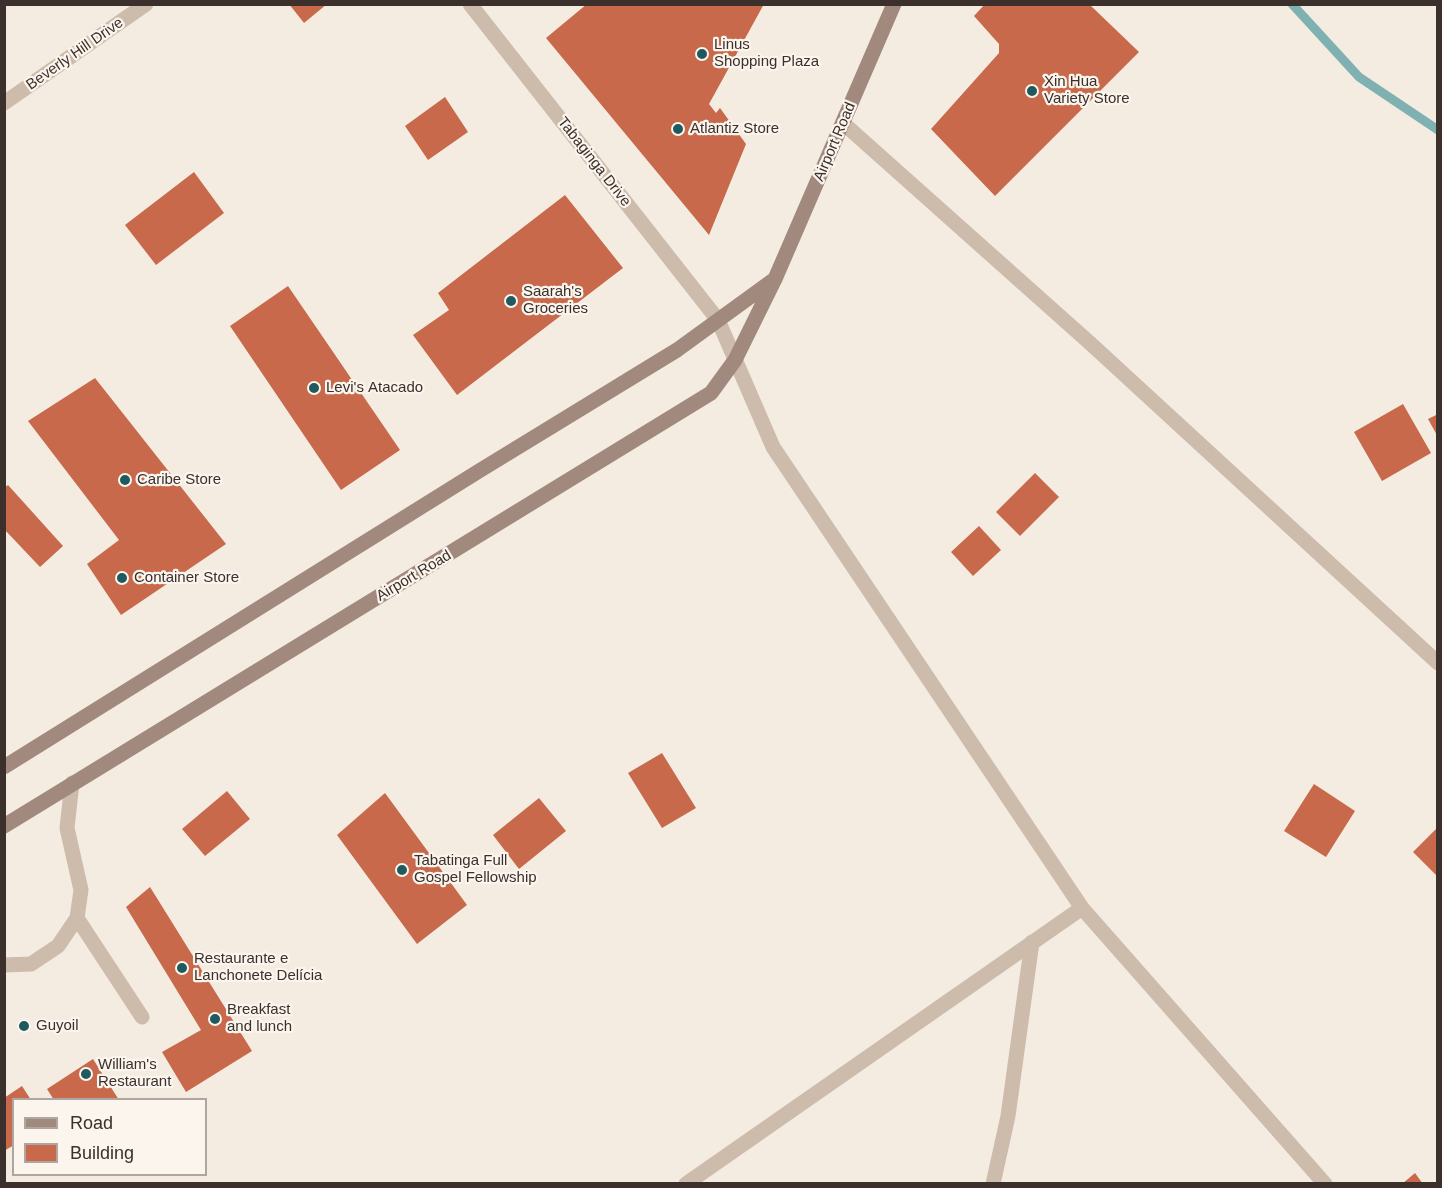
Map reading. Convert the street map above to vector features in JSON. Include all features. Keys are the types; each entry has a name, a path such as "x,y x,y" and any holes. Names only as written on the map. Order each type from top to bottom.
{"street":[{"name":"Beverly Hill Drive","path":"4,103 146,4"},
{"name":"Tabaginga Drive","path":"470,4 718,320 773,447 1082,908 1325,1184"},
{"name":"Airport Road","path":"4,826 711,393 735,360 775,279 894,4"},
{"path":"843,123 1091,344 1437,663"},
{"path":"4,767 677,350 775,279"},
{"path":"4,965 31,964 58,946 77,918 81,890 67,828 72,783"},
{"path":"686,1184 1082,908"},
{"path":"77,918 142,1017"},
{"path":"993,1184 1008,1116 1032,942"}],"building":[{"path":"289,4 327,4 304,23"},
{"name":"Atlantiz Store","path":"587,4 764,4 709,104 716,113 720,108 746,144 709,235 546,38"},
{"name":"Xin Hua Variety Store","path":"985,4 1089,4 1139,52 995,196 931,129 999,53 999,44 974,16"},
{"path":"445,97 468,132 428,160 405,126"},
{"path":"194,172 224,213 156,265 125,225"},
{"name":"Saarah's Groceries","path":"565,195 623,268 457,395 413,335 449,310 438,293"},
{"name":"Levi's Atacado","path":"288,286 400,450 341,490 230,326"},
{"name":"Caribe Store","path":"95,378 226,544 121,615 87,564 119,540 28,421"},
{"path":"1403,404 1431,453 1382,481 1354,432"},
{"path":"1438,414 1438,437 1428,419"},
{"path":"1035,473 1059,497 1020,536 996,512"},
{"path":"8,485 63,546 40,567 4,529 4,488"},
{"path":"979,526 1001,550 973,576 951,552"},
{"path":"662,753 696,808 662,828 628,773"},
{"path":"1314,784 1355,811 1326,857 1284,831"},
{"path":"227,791 250,819 205,856 182,829"},
{"name":"Tabatinga Full Gospel Fellowship","path":"385,793 467,905 417,944 337,835"},
{"path":"539,798 566,831 519,869 493,835"},
{"path":"1438,827 1438,877 1413,852"},
{"name":"Restaurante e Lanchonete Delícia","path":"150,887 252,1051 186,1092 162,1052 201,1030 126,907"},
{"name":"William's Restaurant","path":"93,1059 118,1098 53,1098 47,1089"},
{"path":"22,1086 30,1098 12,1098 12,1146 4,1151 4,1098"},
{"path":"1415,1173 1423,1184 1402,1184"}],"waterway":[{"path":"1292,4 1359,77 1438,130"}],"place":[{"name":"Linus Shopping Plaza","path":"702,54"},
{"name":"Xin Hua Variety Store","path":"1032,91"},
{"name":"Atlantiz Store","path":"678,129"},
{"name":"Saarah's Groceries","path":"511,301"},
{"name":"Levi's Atacado","path":"314,388"},
{"name":"Caribe Store","path":"125,480"},
{"name":"Container Store","path":"122,578"},
{"name":"Tabatinga Full Gospel Fellowship","path":"402,870"},
{"name":"Restaurante e Lanchonete Delícia","path":"182,968"},
{"name":"Breakfast and lunch","path":"215,1019"},
{"name":"Guyoil","path":"24,1026"},
{"name":"William's Restaurant","path":"86,1074"}]}
